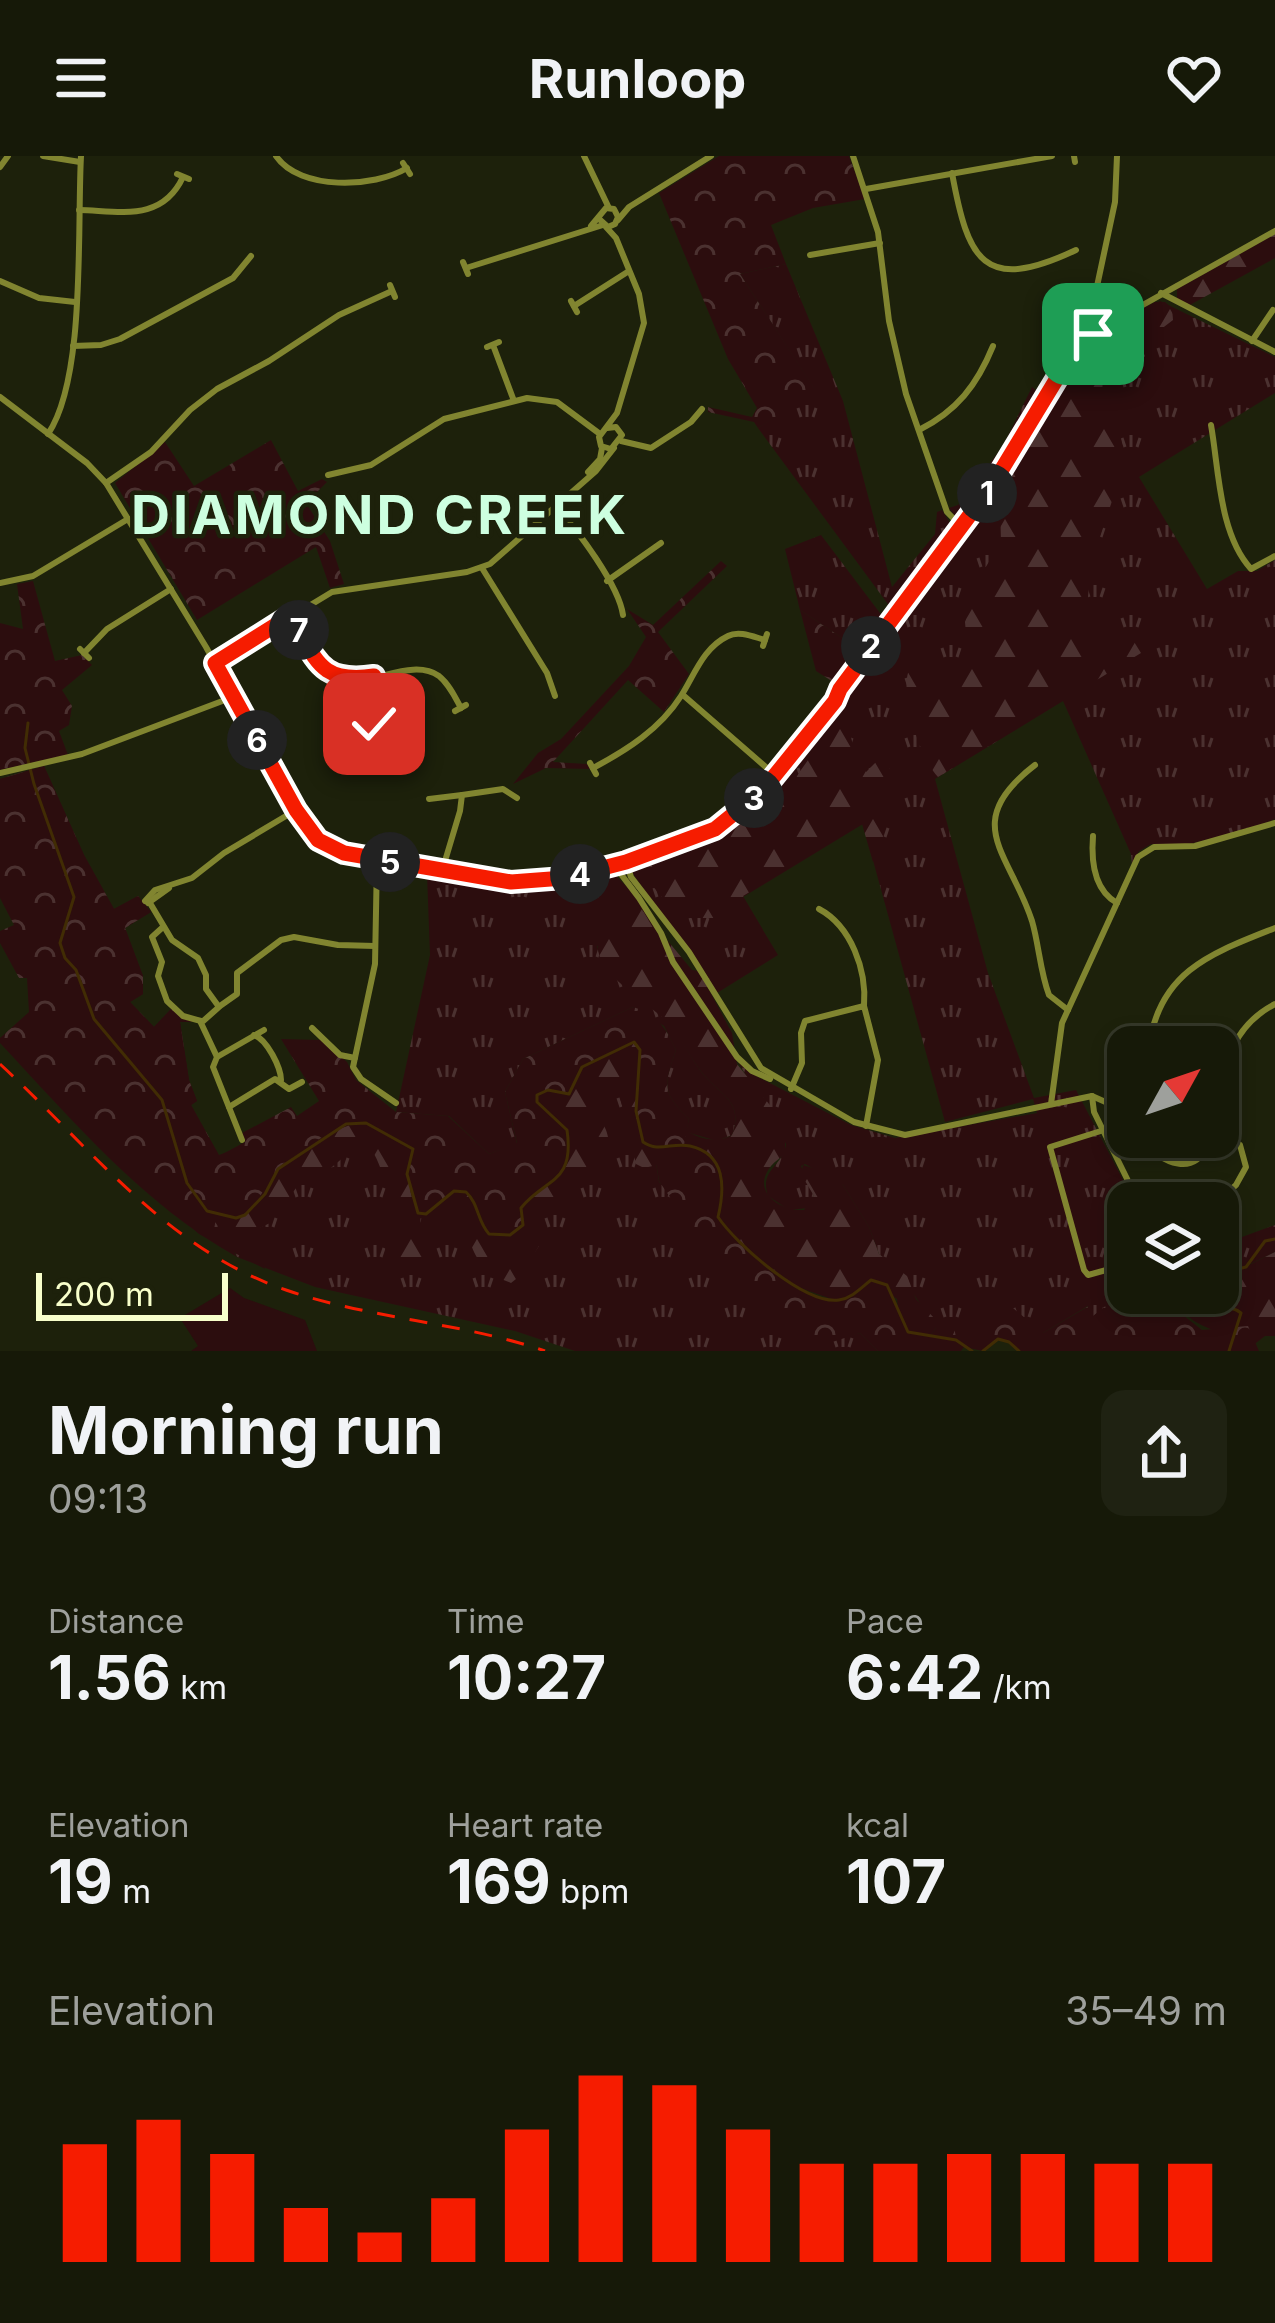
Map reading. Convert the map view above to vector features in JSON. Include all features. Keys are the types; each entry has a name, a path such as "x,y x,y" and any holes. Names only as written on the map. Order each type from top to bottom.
{"street":[{"path":"0,167 8,156"},
{"path":"44,156 80,159 73,346 67,395 48,434"},
{"path":"276,156 288,171 309,178 376,182 407,168"},
{"path":"584,156 602,200 602,220 616,238 642,304 643,333 616,413 603,431 601,456 587,476"},
{"path":"617,222 629,207 711,156"},
{"path":"853,156 880,243 894,347 947,512 962,527"},
{"path":"866,189 1052,156"},
{"path":"0,397 106,484 215,663 296,810 326,846 523,883 614,866 715,829 748,805 835,701 962,527 1016,450 1090,320 1115,202 1117,156"},
{"path":"952,173 963,232 983,259 1003,268 1022,269 1076,250"},
{"path":"79,209 151,210 171,197 183,177"},
{"path":"602,200 617,222 616,238"},
{"path":"466,268 592,226 611,208 629,207"},
{"path":"602,220 617,222"},
{"path":"1082,339 1275,231"},
{"path":"810,255 880,243"},
{"path":"73,346 120,339 232,278 251,256"},
{"path":"574,306 629,272"},
{"path":"0,281 32,296 75,302"},
{"path":"106,484 151,452 217,389 269,362 339,315 392,291"},
{"path":"1161,293 1275,352"},
{"path":"1094,298 1102,329"},
{"path":"1252,341 1273,310"},
{"path":"1090,320 1119,317"},
{"path":"1090,320 1092,328 1102,329"},
{"path":"493,345 514,401"},
{"path":"919,430 965,397 993,346"},
{"path":"328,475 378,462 444,419 514,401 551,399 603,431 620,429"},
{"path":"621,441 651,448 691,422 702,409"},
{"path":"215,663 343,589 482,568 506,554 621,441 616,413"},
{"path":"1211,425 1225,512 1238,548 1251,569 1275,556"},
{"path":"601,446 614,448"},
{"path":"555,507 574,526 622,606 622,615"},
{"path":"0,583 33,577 128,519"},
{"path":"608,581 661,543"},
{"path":"482,568 547,674 555,696"},
{"path":"84,654 107,628 171,589"},
{"path":"290,616 329,674 346,680 428,671 442,679 461,708"},
{"path":"593,768 637,744 682,694 701,660 727,636 739,633 765,640"},
{"path":"374,676 381,723"},
{"path":"682,694 776,775"},
{"path":"0,773 101,747 233,697"},
{"path":"1035,765 1000,799 994,825 1031,920 1046,988 1052,1000 1068,1010"},
{"path":"430,799 503,789 517,798"},
{"path":"442,871 461,795"},
{"path":"219,1007 206,989 198,958 176,943 150,903 296,810"},
{"path":"1051,1104 1060,1032 1136,861 1148,849 1195,846 1275,823"},
{"path":"1093,836 1093,865 1101,891 1117,903"},
{"path":"377,859 374,971 355,1058 356,1075 396,1103"},
{"path":"626,862 631,878 699,967 754,1058 779,1082"},
{"path":"614,866 745,1065 866,1126 905,1135 1092,1096 1107,1102"},
{"path":"644,906 652,901"},
{"path":"819,909 835,918 851,940 878,1060 866,1126"},
{"path":"163,927 152,939 163,964 158,976 165,999 178,1014 201,1022 218,1057"},
{"path":"1154,1026 1157,1010 1199,960 1275,928"},
{"path":"201,1022 236,996 239,970 280,940 375,946"},
{"path":"1239,1033 1275,1004"},
{"path":"791,1089 802,1063 805,1021 865,1006"},
{"path":"312,1028 340,1055 355,1058"},
{"path":"242,1140 213,1067 218,1057 264,1030"},
{"path":"254,1035 263,1040 289,1089 302,1082"},
{"path":"745,1065 754,1058"},
{"path":"229,1107 273,1080 281,1080"},
{"path":"1092,1096 1094,1112 1129,1182"},
{"path":"1104,1130 1051,1147 1084,1270 1088,1275 1107,1270"},
{"path":"1238,1182 1246,1167 1239,1145"},
{"path":"1159,1158 1180,1164 1196,1158"}],"green space":[{"path":"719,156 849,156 865,199 813,208 771,225 786,264 740,274 816,391 758,428 754,422 708,412 708,407 752,417 757,408 728,359 659,193"},
{"path":"1275,234 1275,258 1188,306 1177,299 1177,289"},
{"path":"786,264 843,401 892,587 935,534 937,512 942,510 950,523 949,532 893,611 758,428 815,390 740,274"},
{"path":"1160,301 1275,357 1275,393 1139,477 1207,589 1238,571 1257,571 1275,560 1275,819 1185,845 1151,844 1139,851 1132,864 1063,701 935,779 988,973 1034,1098 1076,1090 1107,1158 1112,1158 1124,1182 1107,1182 1107,1306 1092,1317 1088,1306 1043,1333 930,1336 936,1328 879,1254 869,1227 843,1185 805,1164 801,1166 814,1196 808,1208 789,1210 768,1196 769,1174 786,1144 734,1055 756,1076 851,1125 895,1138 1037,1113 1033,1099 945,1122 863,824 743,897 778,955 717,993 631,871 637,863 721,829 779,780 821,728 865,659 981,510 1078,350 1115,323"},
{"path":"1155,302 1172,308 1173,320 1156,333 1129,338 1128,343 1145,355 1143,366 1129,374 1113,369 1103,375 1102,396 1120,432 1125,462 1092,561 1088,596 1094,643 1105,646 1131,637 1141,653 938,777 914,727 907,697 908,673 916,667 926,668 938,687 945,689 968,657 965,622 973,588 1001,542 1000,503 993,492 1078,350"},
{"path":"1032,387 1044,396 1017,444 979,499 955,516 949,508 958,505 1003,446"},
{"path":"271,440 298,491 322,479 327,482 306,503 330,541 344,584 330,588 316,547 197,620 115,483 165,442 194,486"},
{"path":"821,535 886,621 863,652 800,610 785,549"},
{"path":"721,561 727,566 658,632 689,674 664,712 628,680 553,762 587,764 590,769 546,768 513,784 538,753 561,739 629,666 646,637 627,609 653,625"},
{"path":"33,581 55,661 82,655 92,665 62,690 72,706 69,725 59,731 68,755 0,770 0,623 23,629 17,584"},
{"path":"800,610 863,652 838,685 816,671"},
{"path":"833,725 849,732 866,772 883,755 898,786 887,797 892,800 899,794 873,862 862,824 743,896 763,930 755,941 740,908 713,918 679,918 637,867 640,862 719,830 726,834 786,791"},
{"path":"44,766 114,909 138,896 151,912 125,928 143,976 143,994 130,1002 154,1027 171,1009 193,1022 180,1022 197,1101 191,1105 219,1155 324,1115 411,1125 423,1202 420,1222 427,1254 423,1264 404,1271 385,1254 386,1238 398,1234 400,1226 371,1150 351,1151 332,1167 305,1176 270,1223 243,1236 243,1245 261,1257 265,1269 199,1234 97,1144 0,779"},
{"path":"44,766 114,909 138,896 151,912 125,928 143,976 143,994 130,1002 154,1027 171,1009 193,1022 180,1022 197,1101 191,1105 219,1156 245,1142 242,1133 291,1107 297,1116 319,1101 281,1039 321,1040 347,1062 356,1080 396,1112 448,1116 489,1154 517,1143 505,1092 523,1059 633,1007 660,1023 676,1050 669,1094 689,1119 684,1145 708,1154 720,1171 719,1217 756,1256 809,1293 839,1300 871,1280 887,1285 908,1332 951,1339 962,1315 1007,1303 1043,1333 1089,1306 1093,1316 1107,1305 1107,1314 1182,1314 1202,1330 1248,1326 1259,1351 1019,1351 999,1339 983,1351 964,1347 961,1351 878,1351 860,1333 823,1345 798,1336 737,1296 659,1181 654,1149 637,1127 640,1069 634,1042 582,1067 569,1094 548,1090 537,1095 537,1102 567,1130 567,1161 556,1178 521,1208 519,1232 489,1234 466,1192 453,1191 421,1215 410,1184 413,1149 379,1128 360,1123 322,1138 285,1162 246,1213 209,1212 237,1257 140,1187 0,1043 29,1012 27,978 19,978 0,943 0,931 14,925 0,898 0,779"},
{"path":"612,872 633,893 660,935 597,946 602,959 619,981 672,1027 703,1074 729,1100 735,1115 732,1135 717,1141 686,1132 689,1119 667,1087 676,1050 664,1026 633,1007 523,1059 505,1092 517,1144 489,1154 449,1116 396,1112 430,955 427,874 521,889"},
{"path":"638,905 692,970 699,971 732,1033 737,1064 777,1114 785,1135 785,1153 765,1175 766,1192 786,1207 804,1210 814,1196 801,1174 803,1165 830,1173 869,1227 879,1254 907,1276 916,1299 935,1319 930,1336 908,1332 899,1318 897,1299 871,1280 854,1295 837,1301 761,1274 657,1165 644,1168 636,1164 619,1093 607,1081 594,1089 592,1097 608,1137 587,1151 580,1182 539,1219 539,1246 516,1279 511,1283 500,1278 477,1258 467,1218 446,1198 442,1179 510,1176 531,1091 643,1030 679,1126 705,1138 732,1135 735,1115 729,1100 704,1075 666,1021 615,978 598,952 599,938 608,924"},
{"path":"604,1057 654,1149 659,1182 848,1336 860,1333 878,1351 575,1351 515,1331 315,1287 237,1257 221,1216 346,1124 474,1200"},
{"path":"1275,1225 1275,1252 1239,1272 1242,1237"},
{"path":"1275,1252 1275,1336 1265,1336 1252,1346 1158,1351 1219,1332 1186,1314 1239,1314 1241,1269"},
{"path":"230,1288 244,1298 305,1320 317,1351 191,1351 198,1346 180,1318"}],"waterway":[{"name":"DIAMOND CREEK","path":"28,723 25,748 34,784 74,897 60,943 65,958 76,970 94,1019 162,1100 187,1183 207,1211 236,1218 245,1215 265,1194 278,1169 346,1124 366,1123 413,1149 407,1174 418,1213 426,1214 454,1191 466,1192 489,1234 510,1235 523,1225 521,1208 556,1178 567,1161 567,1130 537,1102 537,1095 548,1090 569,1094 582,1067 634,1042 640,1050 636,1111 643,1142 655,1147 690,1146 711,1156 722,1184 718,1217 755,1256 791,1283 825,1299 848,1297 871,1280 887,1285 908,1332 956,1340 972,1351"},
{"path":"1239,1269 1246,1267 1265,1241 1275,1239"},
{"path":"1229,1351 1239,1312"},
{"name":"DIAMOND CREEK","path":"983,1351 998,1339 1019,1351"}],"railway":[{"path":"0,1064 132,1193 203,1249 243,1272 318,1300 545,1351"}],"district":[{"name":"DIAMOND CREEK","path":"380,515"}],"route":[{"path":"374,724 381,723 374,676 346,680 329,674 290,616 215,663 303,823 332,849 498,881 535,882 656,854 715,829 763,790 835,701 993,484 1076,347 1093,334"}]}
